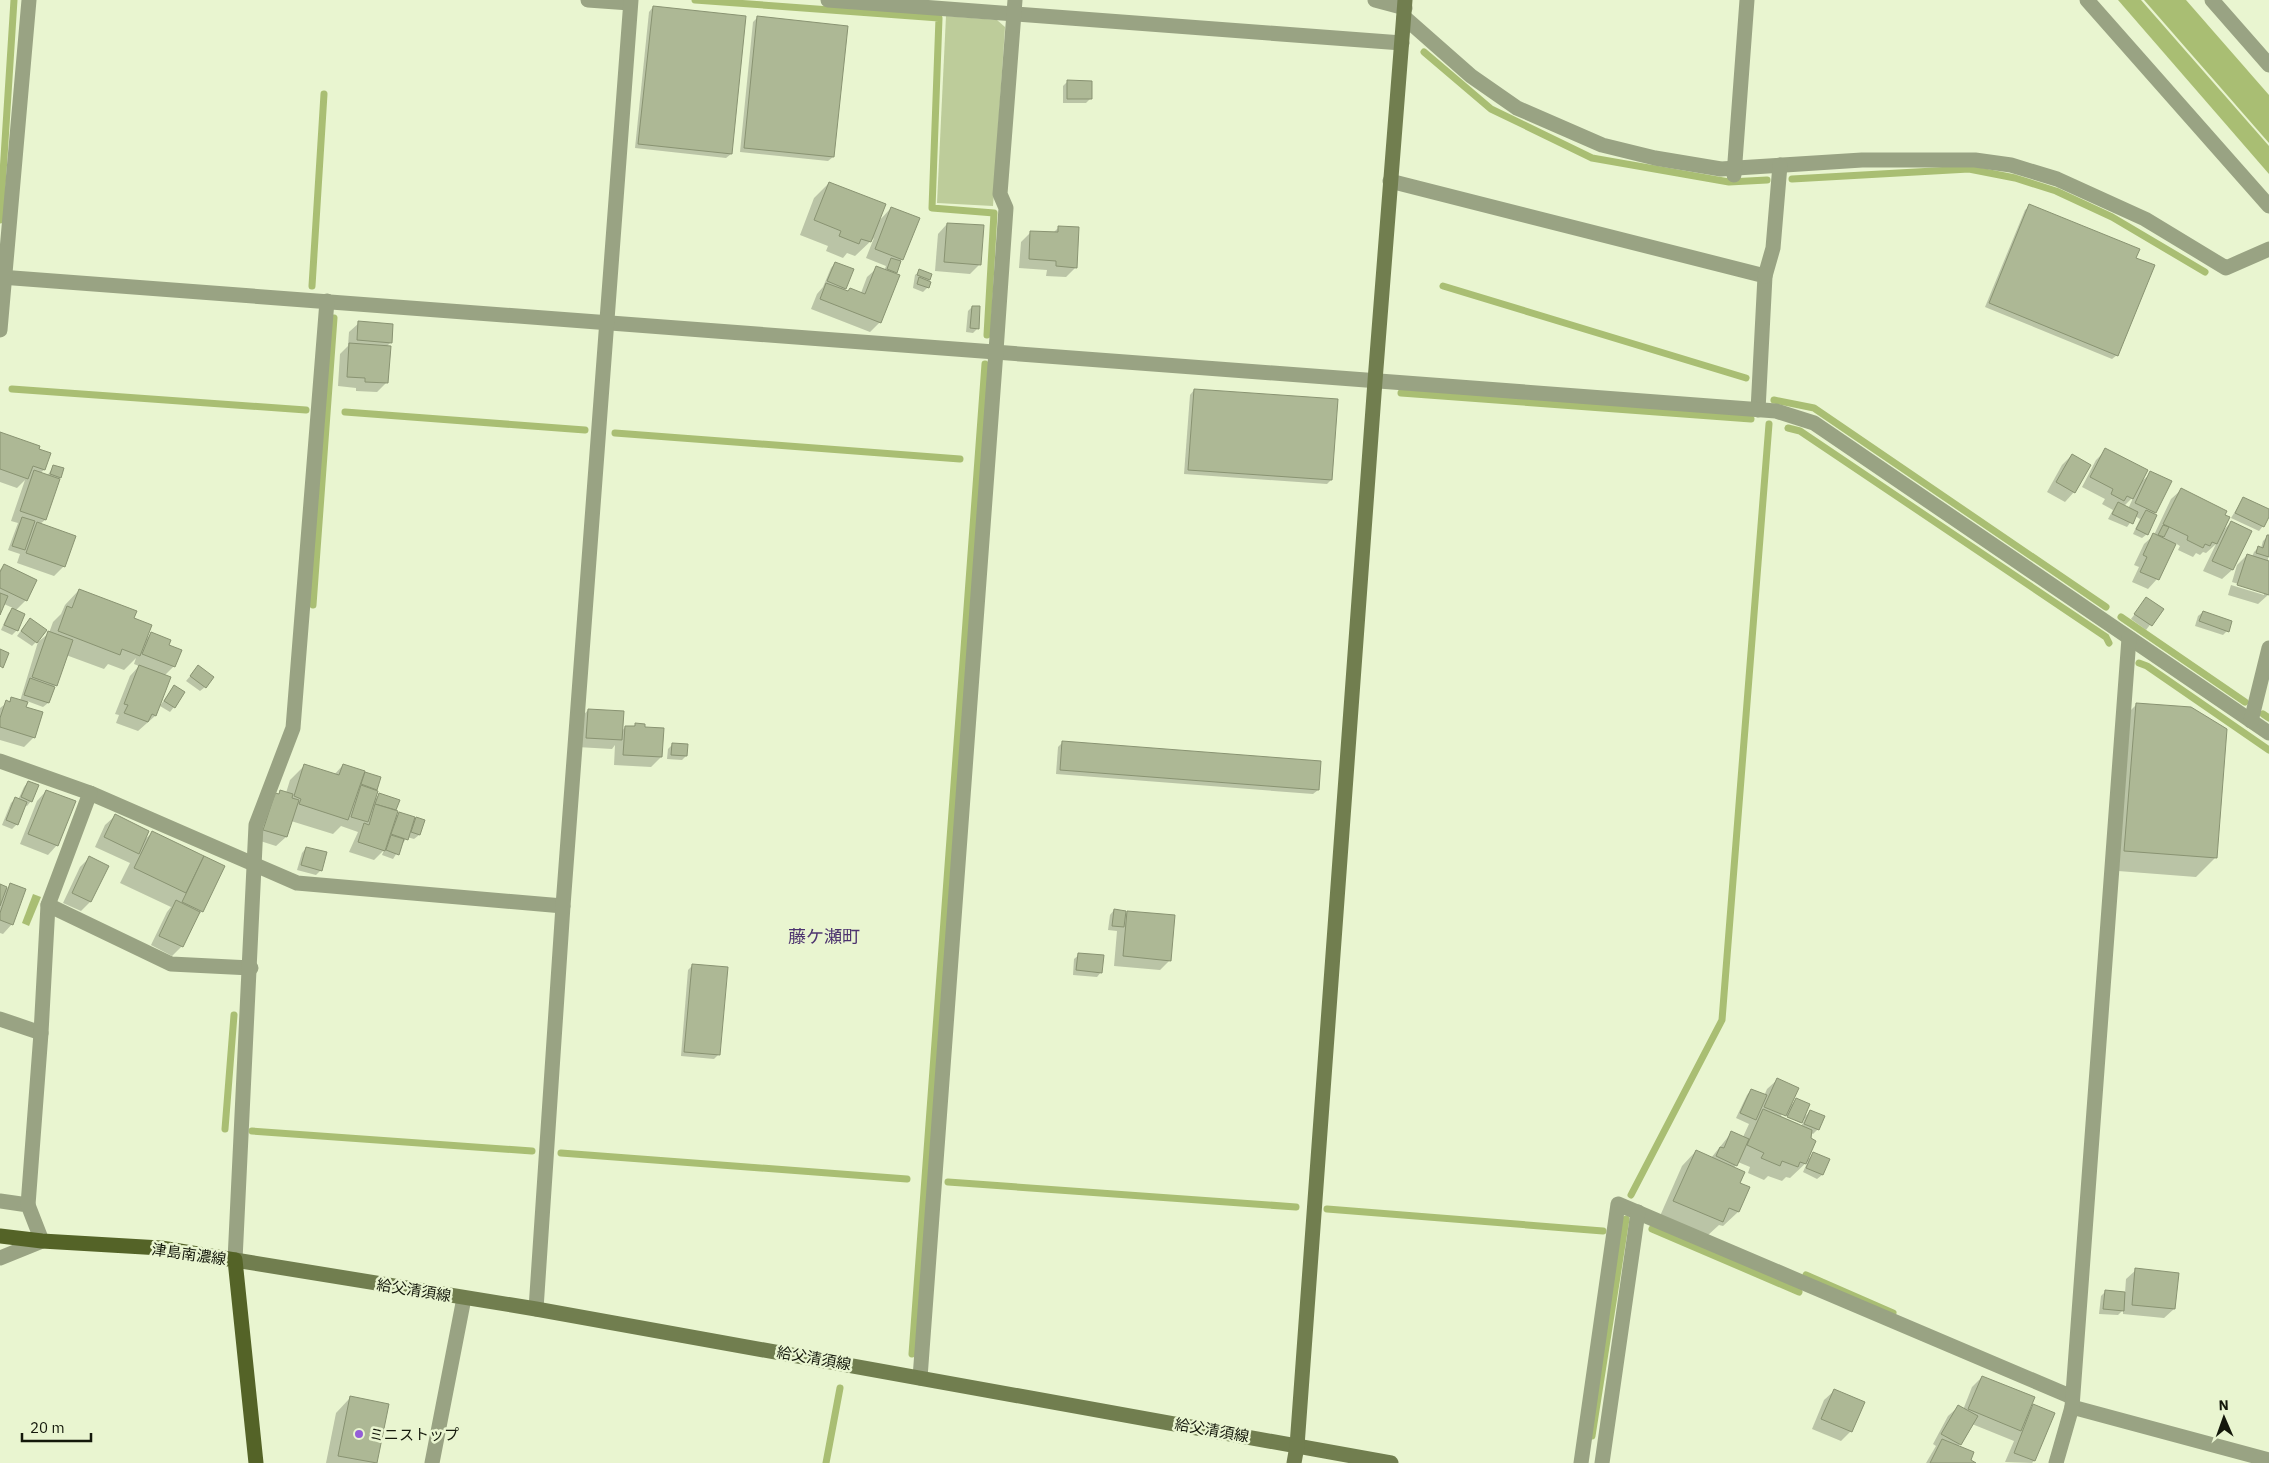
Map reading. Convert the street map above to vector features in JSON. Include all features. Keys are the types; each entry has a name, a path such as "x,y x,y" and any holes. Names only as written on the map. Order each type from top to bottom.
{"main road":[{"name":"津島南濃線","path":"0,1236 42,1241 162,1248 235,1260 256,1463"}],"street":[{"path":"0,330 3,277 29,0"},
{"path":"536,1309 563,906 630,2 588,0"},
{"path":"828,0 1014,7 1402,43"},
{"path":"1374,0 1405,8 1471,76 1518,108 1602,145 1655,158 1735,172 1780,165 1862,160 1966,160 2011,165 2057,179 2145,219 2226,268 2269,248"},
{"path":"1735,172 1747,0"},
{"path":"2087,0 2269,206"},
{"path":"2212,0 2269,65"},
{"path":"920,1378 1006,208 1000,194 1014,7"},
{"path":"1294,1463 1298,1446 1375,381 1405,8"},
{"path":"1758,410 1765,276 1773,248 1780,165"},
{"path":"1390,180 1765,276"},
{"path":"3,277 1776,411 1814,423 2269,733"},
{"path":"235,1260 256,825 293,728 327,301"},
{"path":"2056,1463 2072,1402 2129,638"},
{"path":"2251,721 2269,648"},
{"path":"0,761 90,793 297,883 563,906"},
{"path":"0,1258 42,1241 28,1205 41,1033 48,905 90,793"},
{"path":"48,905 171,964 250,968"},
{"path":"0,1019 41,1033"},
{"path":"0,1201 28,1205"},
{"path":"1580,1463 1618,1204 2072,1402 2269,1460"},
{"path":"1602,1463 1638,1212"},
{"name":"給父清須線","path":"235,1260 536,1309 1391,1463"},
{"path":"432,1463 464,1298"}],"shaded area":[{"path":"2118,0 2141,0 2269,146 2269,174"},
{"path":"2144,0 2186,0 2269,95 2269,143"},
{"path":"946,16 997,20 1005,27 993,206 937,203"},
{"path":"33,894 41,897 29,926 22,923"}],"building":[{"path":"653,6 746,16 732,154 638,144"},
{"path":"757,16 848,26 834,157 744,148"},
{"path":"1067,80 1092,81 1092,99 1067,99"},
{"path":"829,182 886,204 871,242 861,239 859,244 839,236 841,231 814,220"},
{"path":"2029,204 2140,249 2136,258 2155,265 2118,356 1989,303"},
{"path":"891,207 920,218 903,260 875,249"},
{"path":"947,223 984,225 981,265 944,262"},
{"path":"1058,226 1079,227 1077,268 1056,266 1056,261 1029,259 1030,231 1058,232"},
{"path":"891,258 901,261 897,273 887,269"},
{"path":"835,262 854,269 846,289 827,281"},
{"path":"876,266 900,275 881,323 820,299 826,283 848,291 850,288 865,294"},
{"path":"919,269 932,274 930,280 917,275"},
{"path":"919,277 931,282 929,288 917,284"},
{"path":"972,306 980,306 979,329 970,328"},
{"path":"358,321 393,324 392,343 357,340"},
{"path":"349,343 391,346 388,383 365,382 365,378 347,377"},
{"path":"1194,389 1338,399 1332,480 1188,470"},
{"path":"0,432 40,446 39,449 51,453 45,470 33,466 28,479 0,469"},
{"path":"2105,448 2148,470 2133,499 2127,496 2124,501 2111,494 2113,489 2090,477"},
{"path":"2072,454 2091,465 2075,493 2056,482"},
{"path":"53,465 64,468 61,478 50,474"},
{"path":"34,470 60,479 46,520 20,511"},
{"path":"2150,471 2172,481 2156,513 2135,503"},
{"path":"2181,488 2227,511 2225,515 2230,517 2217,544 2212,542 2210,546 2205,544 2203,548 2187,540 2188,536 2163,524"},
{"path":"2243,497 2269,509 2269,517 2264,527 2235,513"},
{"path":"2118,502 2138,512 2133,524 2112,514"},
{"path":"2146,510 2157,515 2148,535 2136,529"},
{"path":"22,517 35,521 25,550 12,546"},
{"path":"2231,521 2252,531 2233,570 2212,561"},
{"path":"37,522 76,536 65,567 26,553"},
{"path":"2163,525 2169,527 2164,537 2158,535"},
{"path":"2153,533 2176,544 2159,580 2140,572 2147,557 2143,555"},
{"path":"2267,535 2269,535 2269,557 2256,553 2258,546 2263,548"},
{"path":"2247,554 2269,561 2269,595 2237,585"},
{"path":"4,564 37,580 27,601 0,588 0,572"},
{"path":"79,589 137,611 134,618 152,625 140,656 122,649 120,655 58,631 67,606 72,608"},
{"path":"0,593 8,596 0,615"},
{"path":"2146,597 2164,609 2152,626 2134,614"},
{"path":"12,608 25,614 18,631 4,625"},
{"path":"2203,611 2232,621 2229,632 2199,621"},
{"path":"30,618 47,630 37,643 21,631"},
{"path":"48,631 73,640 57,686 32,677"},
{"path":"151,632 171,640 169,645 182,650 175,667 142,654"},
{"path":"0,649 9,653 3,668 0,666"},
{"path":"139,665 171,677 156,716 152,714 148,722 124,713 128,705 124,704"},
{"path":"198,665 214,677 206,688 190,676"},
{"path":"30,678 55,687 49,703 24,695"},
{"path":"174,685 185,692 175,708 164,701"},
{"path":"11,697 28,702 26,707 43,712 35,738 0,727 0,718 6,700 10,702"},
{"path":"2136,703 2191,707 2227,729 2217,858 2124,851"},
{"path":"588,709 624,711 622,740 586,738"},
{"path":"635,723 645,724 645,727 664,728 662,757 623,755 625,726 635,726"},
{"path":"1062,741 1321,761 1319,790 1060,770"},
{"path":"672,743 688,744 687,756 671,755"},
{"path":"304,764 339,775 343,764 365,771 348,820 299,804 301,799 294,796"},
{"path":"365,772 381,777 377,790 361,784"},
{"path":"28,781 39,785 32,802 21,797"},
{"path":"361,785 378,791 368,822 351,817"},
{"path":"46,790 76,801 58,846 28,834"},
{"path":"280,790 293,794 292,798 299,800 287,837 263,830 275,793 279,794"},
{"path":"379,793 400,800 396,810 375,804"},
{"path":"15,797 27,802 18,825 6,820"},
{"path":"375,804 398,811 385,851 358,842 364,823 369,825"},
{"path":"399,812 415,817 408,840 391,834"},
{"path":"115,814 149,831 139,854 104,837"},
{"path":"416,817 425,820 420,835 411,832"},
{"path":"152,831 204,856 186,893 134,868"},
{"path":"391,835 404,839 399,855 386,850"},
{"path":"306,847 327,852 322,871 301,865"},
{"path":"89,856 109,866 91,902 72,893"},
{"path":"204,856 225,866 203,912 182,902"},
{"path":"10,883 26,889 13,925 0,920 0,913"},
{"path":"0,884 7,887 0,906"},
{"path":"176,900 200,912 183,947 159,936"},
{"path":"1114,909 1126,911 1124,927 1112,926"},
{"path":"1127,911 1175,915 1171,961 1123,956"},
{"path":"1078,953 1104,955 1102,973 1076,970"},
{"path":"692,964 728,967 720,1055 684,1052"},
{"path":"1777,1078 1799,1088 1786,1116 1764,1107"},
{"path":"1751,1089 1767,1095 1756,1120 1740,1113"},
{"path":"1796,1098 1810,1104 1802,1123 1787,1117"},
{"path":"1763,1109 1812,1130 1811,1138 1816,1141 1806,1164 1800,1162 1798,1167 1782,1161 1780,1166 1761,1158 1764,1153 1747,1145"},
{"path":"1810,1110 1825,1116 1819,1130 1804,1124"},
{"path":"1731,1131 1749,1139 1737,1166 1716,1156 1720,1147 1724,1148"},
{"path":"1696,1150 1745,1172 1740,1183 1750,1187 1739,1212 1729,1208 1723,1222 1673,1201"},
{"path":"1813,1152 1830,1159 1823,1175 1806,1168"},
{"path":"2135,1268 2179,1273 2175,1309 2132,1305"},
{"path":"2105,1290 2125,1292 2124,1311 2103,1309"},
{"path":"1982,1376 2035,1397 2021,1431 1968,1409"},
{"path":"1834,1389 1865,1402 1852,1432 1821,1419"},
{"path":"350,1396 389,1404 377,1463 338,1456"},
{"path":"2033,1404 2055,1413 2035,1461 2014,1453"},
{"path":"1958,1405 1978,1416 1961,1445 1941,1434"},
{"path":"1942,1439 1974,1452 1971,1460 1976,1463 1930,1463"}],"waterway":[{"path":"0,220 14,0"},
{"path":"695,0 939,18 932,208 994,213 987,335"},
{"path":"1424,52 1491,109 1592,158 1729,182 1767,180"},
{"path":"312,286 324,94"},
{"path":"1792,179 1969,169 2015,178 2056,191 2112,217 2205,272"},
{"path":"1443,286 1746,378"},
{"path":"313,605 334,318"},
{"path":"912,1354 985,364"},
{"path":"12,389 306,410"},
{"path":"1401,393 1751,419"},
{"path":"1774,400 1814,408 2106,607"},
{"path":"345,412 585,430"},
{"path":"1631,1195 1722,1020 1769,424"},
{"path":"1788,428 1800,431 2106,637 2109,643"},
{"path":"615,433 960,459"},
{"path":"2121,617 2245,702"},
{"path":"2139,663 2147,666 2269,750"},
{"path":"2263,714 2269,718"},
{"path":"225,1129 234,1015"},
{"path":"252,1131 532,1151"},
{"path":"561,1153 907,1179"},
{"path":"948,1182 1296,1207"},
{"path":"1327,1209 1603,1231"},
{"path":"1592,1436 1626,1219"},
{"path":"1652,1229 1799,1292"},
{"path":"1806,1275 1893,1313"},
{"path":"826,1463 840,1388"}],"place":[{"name":"ミニストップ","path":"359,1434"}],"district":[{"name":"藤ケ瀬町","path":"824,936"}]}
